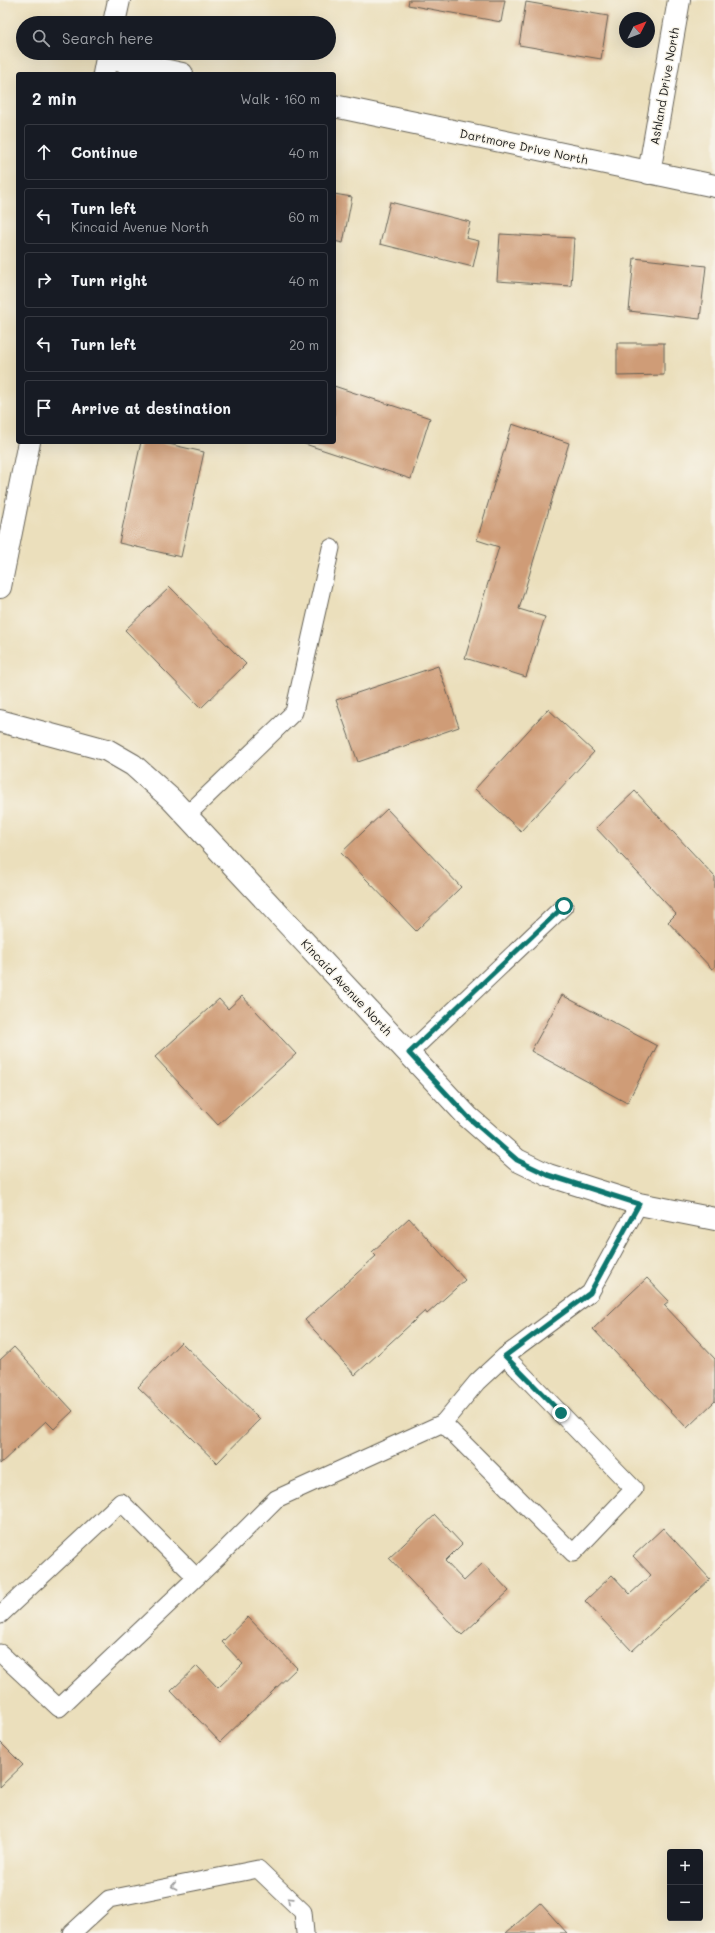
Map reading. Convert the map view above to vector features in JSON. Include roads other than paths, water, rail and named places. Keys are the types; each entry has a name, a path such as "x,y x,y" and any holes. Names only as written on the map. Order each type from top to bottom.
{"street":[{"path":"116,16 119,0"},
{"name":"Ashland Drive North","path":"649,173 679,0"},
{"path":"106,62 169,72"},
{"name":"Dartmore Drive North","path":"336,106 715,186"},
{"path":"0,586 29,444"},
{"name":"Kincaid Avenue North","path":"0,721 107,750 133,765 186,816 468,1117 517,1160 548,1175 639,1204 715,1219"}],"lane":[{"path":"186,816 294,712 331,548"},
{"path":"409,1053 564,906"},
{"path":"0,1653 59,1708 276,1499 443,1423 477,1382 505,1356 590,1293 639,1204"},
{"path":"443,1423 573,1553 634,1489 505,1356"},
{"path":"0,1615 121,1502 196,1577"},
{"path":"72,1933 109,1899 258,1869 303,1912 304,1933"}]}
